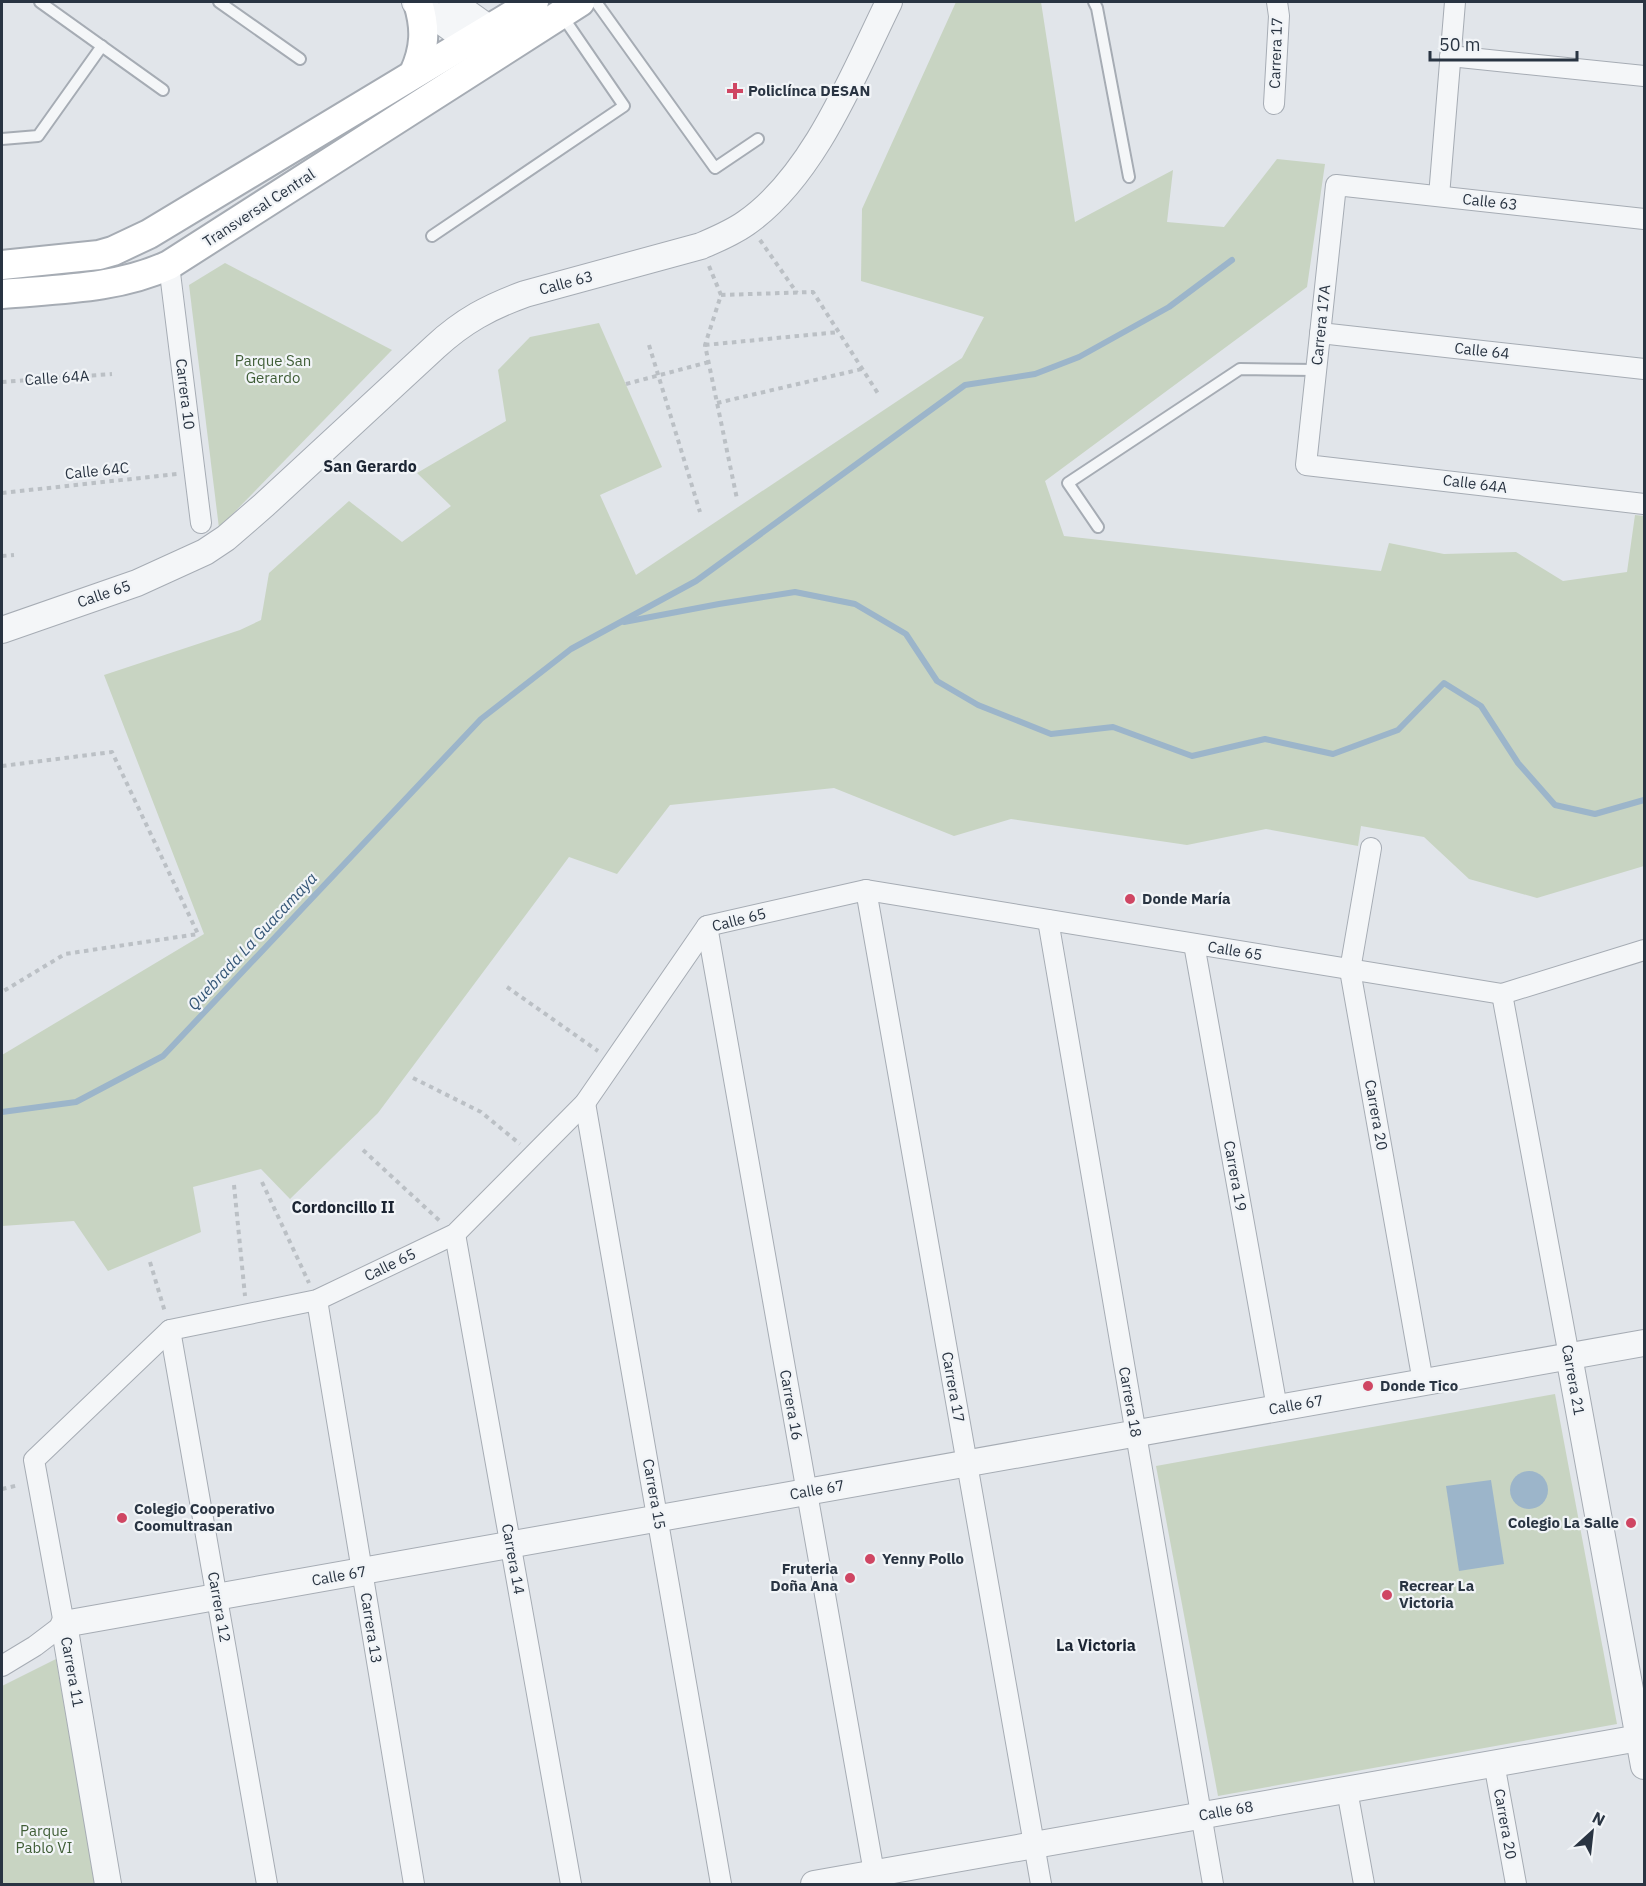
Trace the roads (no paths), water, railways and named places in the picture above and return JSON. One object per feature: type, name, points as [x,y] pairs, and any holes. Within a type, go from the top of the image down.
[{"type":"main road","points":[[414,73],[424,43],[422,16],[416,2]]},
{"type":"main road","points":[[490,43],[534,2]]},
{"type":"main road","points":[[2,265],[99,255],[129,244],[414,73],[570,8]]},
{"type":"main road","name":"Transversal Central","points":[[2,294],[107,284],[131,279],[169,265],[490,43]]},
{"type":"street","points":[[416,2],[490,43]]},
{"type":"street","points":[[452,2],[490,43]]},
{"type":"street","name":"Calle 63","points":[[205,552],[226,538],[264,506],[452,331],[473,317],[496,304],[525,294],[701,246],[726,236],[748,222],[769,203],[810,155],[889,2]]},
{"type":"street","name":"Carrera 17","points":[[1274,104],[1279,16],[1277,2]]},
{"type":"street","points":[[1439,196],[1455,2]]},
{"type":"street","points":[[1450,56],[1644,76]]},
{"type":"street","name":"Calle 63","points":[[1335,185],[1644,219]]},
{"type":"street","name":"Carrera 17A","points":[[1306,465],[1335,185]]},
{"type":"street","name":"Carrera 10","points":[[169,265],[201,523]]},
{"type":"street","name":"Calle 64","points":[[1320,333],[1644,369]]},
{"type":"street","name":"Calle 64A","points":[[1306,465],[1644,504]]},
{"type":"street","name":"Calle 65","points":[[2,630],[137,583],[205,552]]},
{"type":"street","name":"Carrera 20","points":[[1371,848],[1350,970],[1423,1382]]},
{"type":"street","name":"Carrera 17","points":[[866,890],[1041,1884]]},
{"type":"street","name":"Calle 65","points":[[170,1330],[317,1300],[455,1234],[585,1104],[706,926],[866,890],[1502,994],[1644,950]]},
{"type":"street","name":"Carrera 18","points":[[1048,920],[1213,1884]]},
{"type":"street","name":"Carrera 16","points":[[706,926],[875,1879]]},
{"type":"street","name":"Carrera 19","points":[[1194,944],[1276,1408]]},
{"type":"street","name":"Carrera 21","points":[[1502,994],[1644,1766]]},
{"type":"street","name":"Carrera 15","points":[[585,1104],[721,1884]]},
{"type":"street","name":"Carrera 14","points":[[455,1234],[571,1884]]},
{"type":"street","name":"Carrera 13","points":[[317,1300],[414,1884]]},
{"type":"street","name":"Carrera 11","points":[[108,1884],[34,1460],[170,1330]]},
{"type":"street","name":"Carrera 12","points":[[170,1330],[267,1884]]},
{"type":"street","name":"Calle 67","points":[[2,1666],[35,1646],[64,1624],[1644,1343]]},
{"type":"street","name":"Calle 68","points":[[814,1884],[875,1879],[1034,1845],[1639,1738]]},
{"type":"street","name":"Carrera 20","points":[[1494,1763],[1515,1884]]},
{"type":"street","points":[[1347,1790],[1364,1884]]},
{"type":"lane","points":[[40,2],[163,90]]},
{"type":"lane","points":[[219,2],[300,59]]},
{"type":"lane","points":[[596,2],[715,168],[758,139]]},
{"type":"lane","points":[[1094,2],[1129,177]]},
{"type":"lane","points":[[432,237],[624,106],[570,8]]},
{"type":"lane","points":[[2,139],[38,136],[102,46]]},
{"type":"lane","points":[[1098,527],[1068,483],[1240,369],[1316,370]]},
{"type":"water","points":[[1529,1471],[1542,1477],[1548,1490],[1542,1503],[1529,1509],[1516,1503],[1510,1490],[1516,1477]]},
{"type":"water","points":[[1491,1480],[1504,1564],[1459,1571],[1446,1486]]},
{"type":"waterway","name":"Quebrada La Guacamaya","points":[[2,1112],[76,1102],[163,1056],[481,719],[571,649],[696,581],[965,385],[1035,374],[1079,357],[1169,307],[1232,260]]},
{"type":"waterway","points":[[624,622],[795,592],[855,604],[906,634],[937,681],[978,705],[1051,734],[1113,727],[1192,756],[1265,739],[1333,754],[1398,730],[1444,683],[1481,706],[1518,763],[1555,805],[1595,814],[1644,800]]},
{"type":"place","name":"Policlínca DESAN","points":[[735,91]]},
{"type":"place","name":"Donde María","points":[[1130,899]]},
{"type":"place","name":"Donde Tico","points":[[1368,1386]]},
{"type":"place","name":"Colegio Cooperativo Coomultrasan","points":[[122,1518]]},
{"type":"place","name":"Colegio La Salle","points":[[1631,1523]]},
{"type":"place","name":"Yenny Pollo","points":[[870,1559]]},
{"type":"place","name":"Fruteria Doña Ana","points":[[850,1578]]},
{"type":"place","name":"Recrear La Victoria","points":[[1387,1595]]},
{"type":"district","name":"San Gerardo","points":[[370,466]]},
{"type":"district","name":"Cordoncillo II","points":[[343,1207]]},
{"type":"district","name":"La Victoria","points":[[1096,1645]]},
{"type":"park label","name":"Parque San Gerardo","points":[[273,370]]},
{"type":"park label","name":"Parque Pablo VI","points":[[44,1840]]}]
